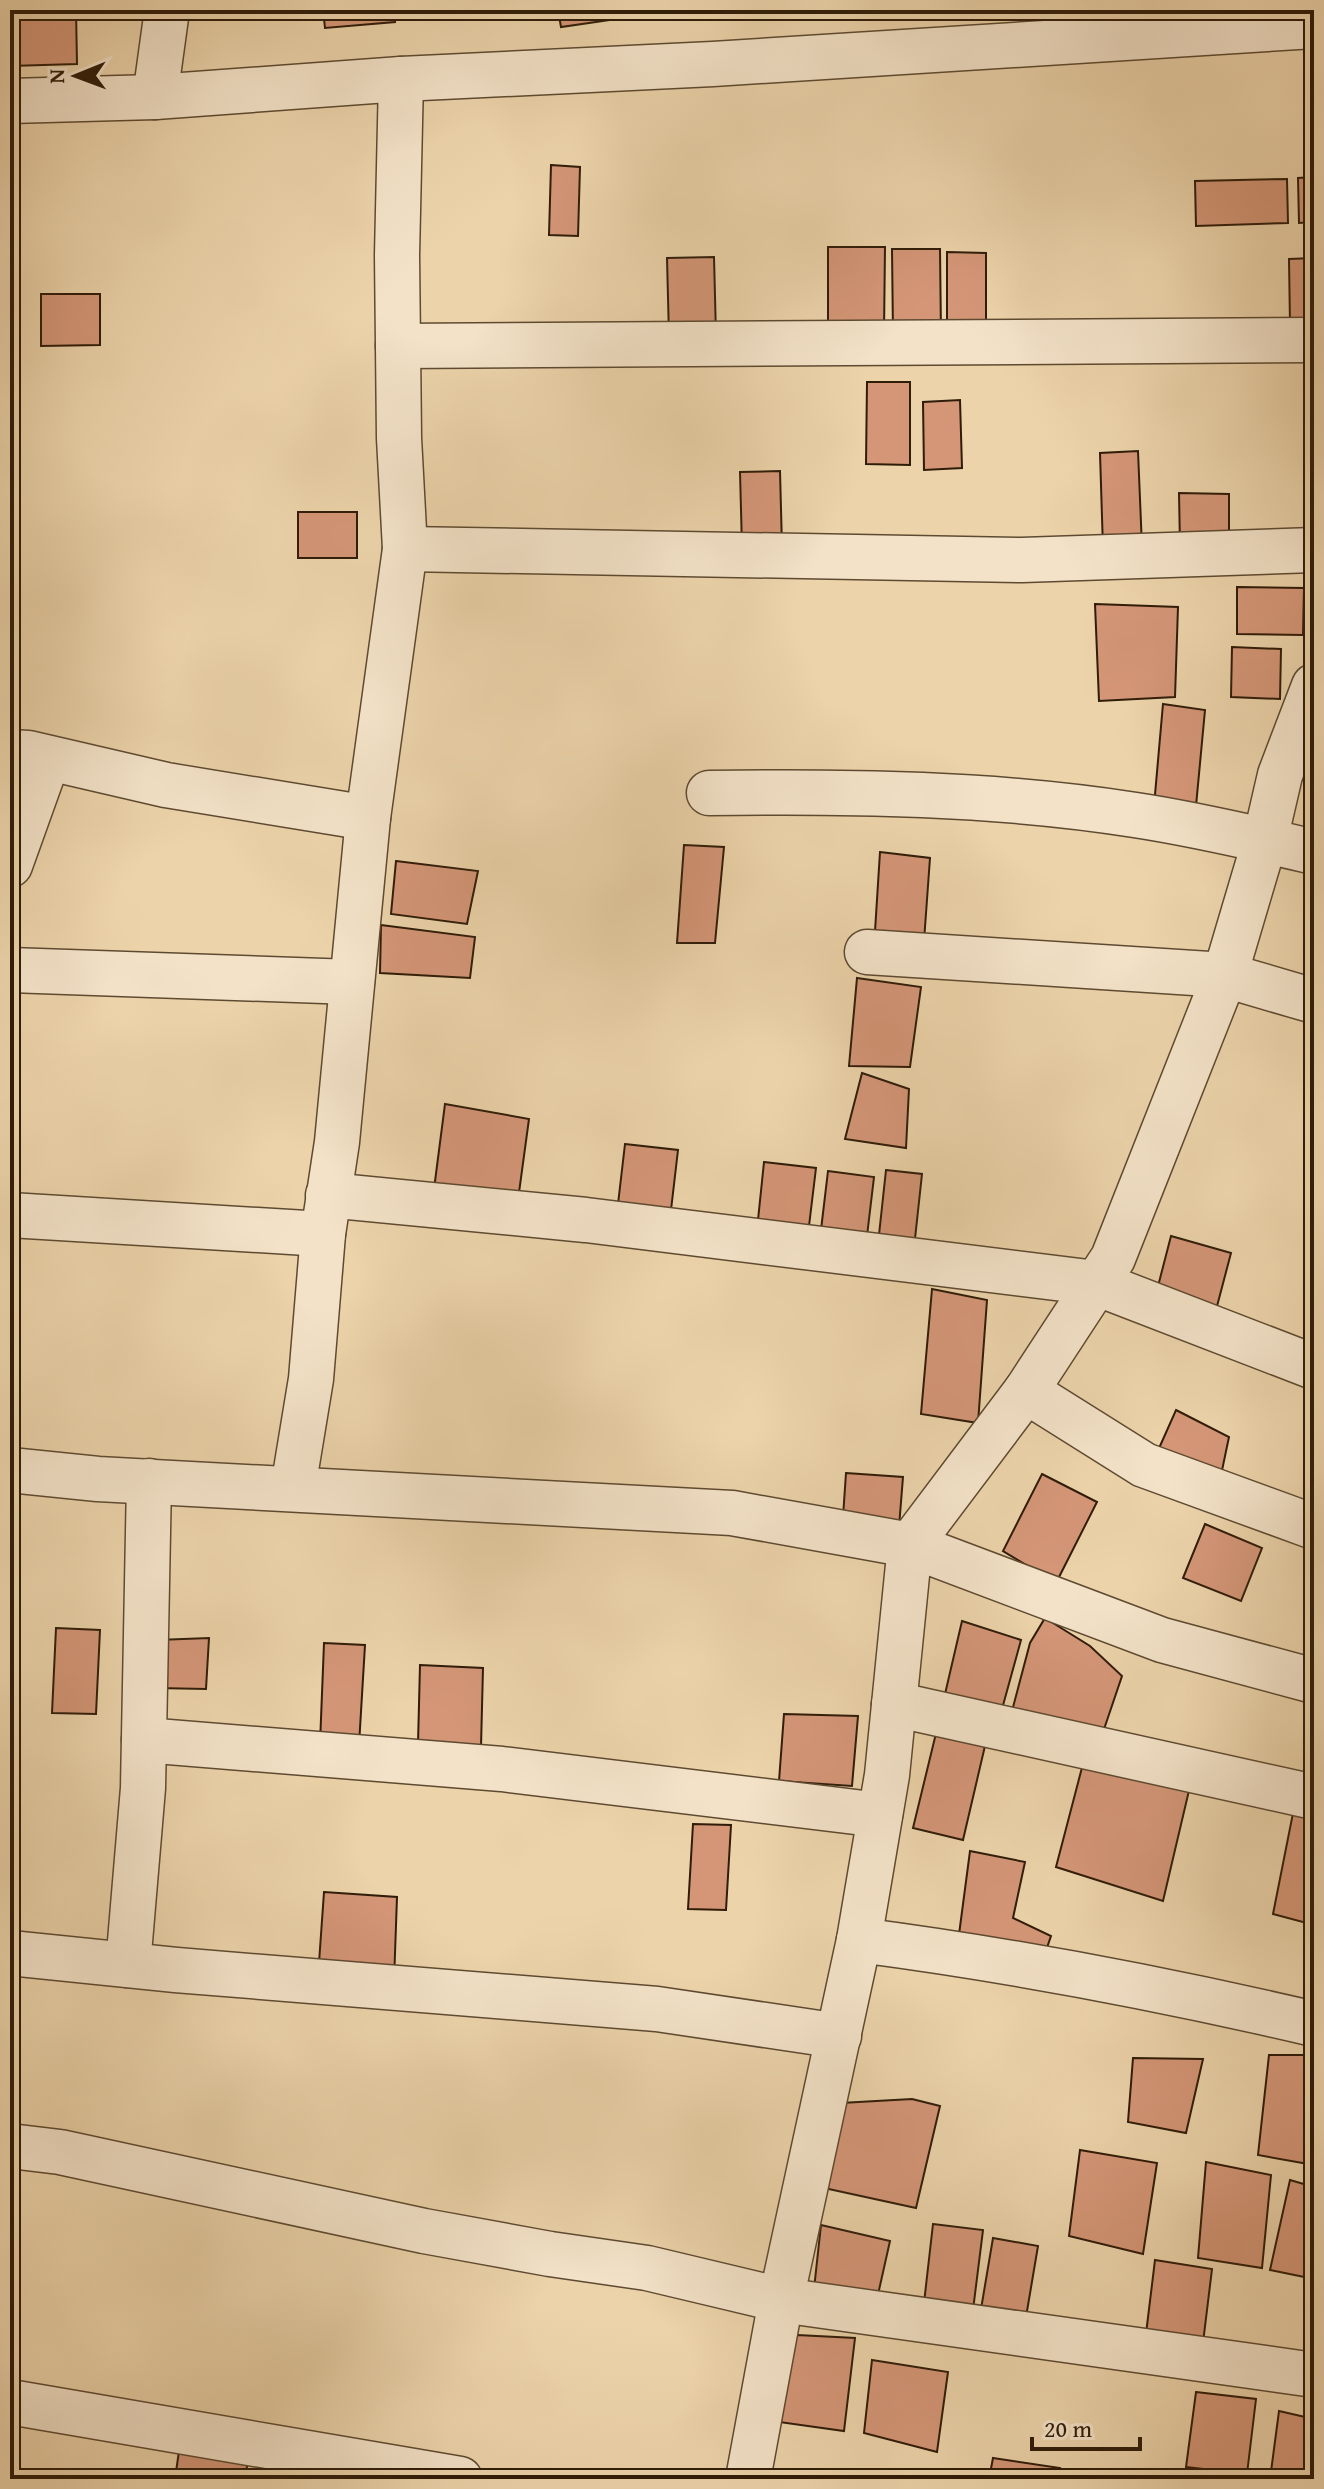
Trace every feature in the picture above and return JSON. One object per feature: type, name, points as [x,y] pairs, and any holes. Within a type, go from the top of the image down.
[{"type":"street","points":[[155,97],[167,10]]},
{"type":"street","points":[[10,101],[155,97],[401,79],[728,64],[1072,25],[1314,26]]},
{"type":"street","points":[[293,1488],[311,1379],[325,1214],[337,1142],[368,818],[405,549],[398,346],[401,79]]},
{"type":"street","points":[[398,346],[1314,340]]},
{"type":"street","points":[[405,549],[1022,560],[1314,550]]},
{"type":"street","points":[[748,2479],[781,2300],[859,1940],[880,1815],[910,1545],[1026,1391],[1113,1258],[1225,975],[1265,840],[1280,775],[1314,686]]},
{"type":"street","points":[[10,865],[29,755],[166,785],[368,818]]},
{"type":"street","points":[[709,793],[830,791],[1019,802],[1134,815],[1314,852]]},
{"type":"street","points":[[867,952],[1225,975],[1314,1001]]},
{"type":"street","points":[[10,970],[352,982]]},
{"type":"street","points":[[10,1215],[325,1214],[586,1220],[1096,1283],[1314,1367]]},
{"type":"street","points":[[1026,1391],[1144,1465],[1314,1527]]},
{"type":"street","points":[[10,1470],[98,1479],[732,1513],[910,1545],[1162,1640],[1314,1681]]},
{"type":"street","points":[[128,1965],[143,1788],[149,1481]]},
{"type":"street","points":[[894,1704],[1314,1797]]},
{"type":"street","points":[[144,1740],[502,1769],[880,1815]]},
{"type":"street","points":[[859,1940],[1188,1994],[1314,2024]]},
{"type":"street","points":[[10,1953],[657,2009],[839,2036]]},
{"type":"street","points":[[10,2146],[75,2155],[424,2231],[647,2268],[781,2300],[1314,2375]]},
{"type":"street","points":[[10,2402],[460,2479]]},
{"type":"building","points":[[10,10],[76,10],[77,64],[10,66]]},
{"type":"building","points":[[323,10],[394,10],[395,22],[325,28]]},
{"type":"building","points":[[558,10],[615,10],[617,19],[561,27]]},
{"type":"building","points":[[1083,10],[1140,10],[1140,25],[1083,26]]},
{"type":"building","points":[[551,165],[580,167],[578,236],[549,235]]},
{"type":"building","points":[[1314,177],[1314,222],[1299,223],[1298,178]]},
{"type":"building","points":[[1287,179],[1288,223],[1196,226],[1195,181]]},
{"type":"building","points":[[828,247],[885,247],[884,332],[828,332]]},
{"type":"building","points":[[892,249],[940,249],[941,335],[893,335]]},
{"type":"building","points":[[947,252],[986,253],[986,334],[947,334]]},
{"type":"building","points":[[714,257],[716,335],[669,337],[667,258]]},
{"type":"building","points":[[1314,258],[1314,324],[1290,324],[1289,259]]},
{"type":"building","points":[[41,294],[100,294],[100,345],[41,346]]},
{"type":"building","points":[[867,382],[910,382],[910,465],[866,464]]},
{"type":"building","points":[[960,400],[962,468],[924,470],[923,402]]},
{"type":"building","points":[[1138,451],[1142,547],[1103,549],[1100,453]]},
{"type":"building","points":[[780,471],[782,547],[742,548],[740,472]]},
{"type":"building","points":[[1179,493],[1229,494],[1229,545],[1180,545]]},
{"type":"building","points":[[298,512],[357,512],[357,558],[298,558]]},
{"type":"building","points":[[1237,587],[1304,588],[1303,635],[1237,634]]},
{"type":"building","points":[[1095,604],[1178,607],[1175,697],[1099,701]]},
{"type":"building","points":[[1232,647],[1281,649],[1280,699],[1231,697]]},
{"type":"building","points":[[1163,704],[1205,710],[1196,806],[1154,806]]},
{"type":"building","points":[[684,845],[724,847],[715,943],[677,943]]},
{"type":"building","points":[[880,852],[930,858],[923,955],[874,947]]},
{"type":"building","points":[[396,861],[478,871],[467,924],[391,914]]},
{"type":"building","points":[[381,925],[475,937],[470,978],[380,973]]},
{"type":"building","points":[[857,978],[921,987],[910,1067],[849,1066]]},
{"type":"building","points":[[862,1073],[909,1089],[906,1148],[845,1139]]},
{"type":"building","points":[[445,1104],[529,1119],[518,1200],[434,1189]]},
{"type":"building","points":[[625,1144],[678,1150],[671,1210],[618,1204]]},
{"type":"building","points":[[764,1162],[816,1168],[809,1226],[758,1220]]},
{"type":"building","points":[[886,1170],[922,1174],[914,1248],[878,1244]]},
{"type":"building","points":[[828,1171],[874,1177],[867,1236],[821,1230]]},
{"type":"building","points":[[1171,1236],[1231,1253],[1216,1310],[1156,1294]]},
{"type":"building","points":[[932,1289],[987,1300],[978,1423],[921,1414]]},
{"type":"building","points":[[1176,1410],[1229,1437],[1220,1480],[1156,1455]]},
{"type":"building","points":[[846,1473],[903,1477],[899,1527],[843,1517]]},
{"type":"building","points":[[1042,1474],[1097,1502],[1056,1583],[1003,1551]]},
{"type":"building","points":[[1205,1524],[1262,1548],[1241,1601],[1183,1578]]},
{"type":"building","points":[[1045,1618],[1090,1646],[1122,1676],[1101,1738],[1012,1711],[1030,1643]]},
{"type":"building","points":[[962,1621],[1021,1640],[1002,1709],[945,1694]]},
{"type":"building","points":[[56,1628],[100,1630],[96,1714],[52,1713]]},
{"type":"building","points":[[209,1638],[206,1689],[156,1688],[157,1640]]},
{"type":"building","points":[[324,1643],[365,1645],[359,1745],[320,1744]]},
{"type":"building","points":[[420,1665],[483,1668],[481,1747],[418,1744]]},
{"type":"building","points":[[784,1714],[858,1716],[852,1786],[779,1781]]},
{"type":"building","points":[[939,1721],[988,1733],[963,1840],[913,1828]]},
{"type":"building","points":[[1085,1756],[1191,1782],[1163,1901],[1056,1867]]},
{"type":"building","points":[[1293,1813],[1314,1816],[1314,1925],[1273,1914]]},
{"type":"building","points":[[693,1824],[731,1825],[726,1910],[688,1909]]},
{"type":"building","points":[[970,1851],[1025,1862],[1013,1918],[1051,1936],[1042,1962],[958,1942]]},
{"type":"building","points":[[324,1892],[397,1897],[394,1982],[318,1977]]},
{"type":"building","points":[[1269,2055],[1314,2055],[1314,2165],[1258,2155]]},
{"type":"building","points":[[1133,2058],[1203,2059],[1186,2133],[1128,2122]]},
{"type":"building","points":[[912,2099],[940,2106],[916,2208],[824,2188],[841,2103]]},
{"type":"building","points":[[1080,2150],[1157,2163],[1143,2254],[1069,2236]]},
{"type":"building","points":[[1206,2162],[1271,2175],[1262,2268],[1198,2258]]},
{"type":"building","points":[[1290,2180],[1314,2187],[1314,2279],[1270,2270]]},
{"type":"building","points":[[933,2224],[983,2230],[973,2310],[924,2303]]},
{"type":"building","points":[[821,2225],[890,2241],[877,2299],[814,2289]]},
{"type":"building","points":[[993,2238],[1038,2246],[1025,2323],[980,2315]]},
{"type":"building","points":[[1155,2260],[1212,2269],[1202,2351],[1145,2342]]},
{"type":"building","points":[[797,2335],[855,2338],[844,2431],[772,2421]]},
{"type":"building","points":[[872,2360],[948,2372],[937,2452],[864,2433]]},
{"type":"building","points":[[1196,2392],[1256,2399],[1247,2474],[1186,2467]]},
{"type":"building","points":[[1279,2411],[1314,2419],[1314,2479],[1270,2479]]},
{"type":"building","points":[[180,2444],[249,2454],[245,2479],[175,2479]]},
{"type":"building","points":[[993,2458],[1060,2468],[1057,2479],[989,2479]]},
{"type":"building","points":[[914,2470],[965,2478],[912,2479]]}]
